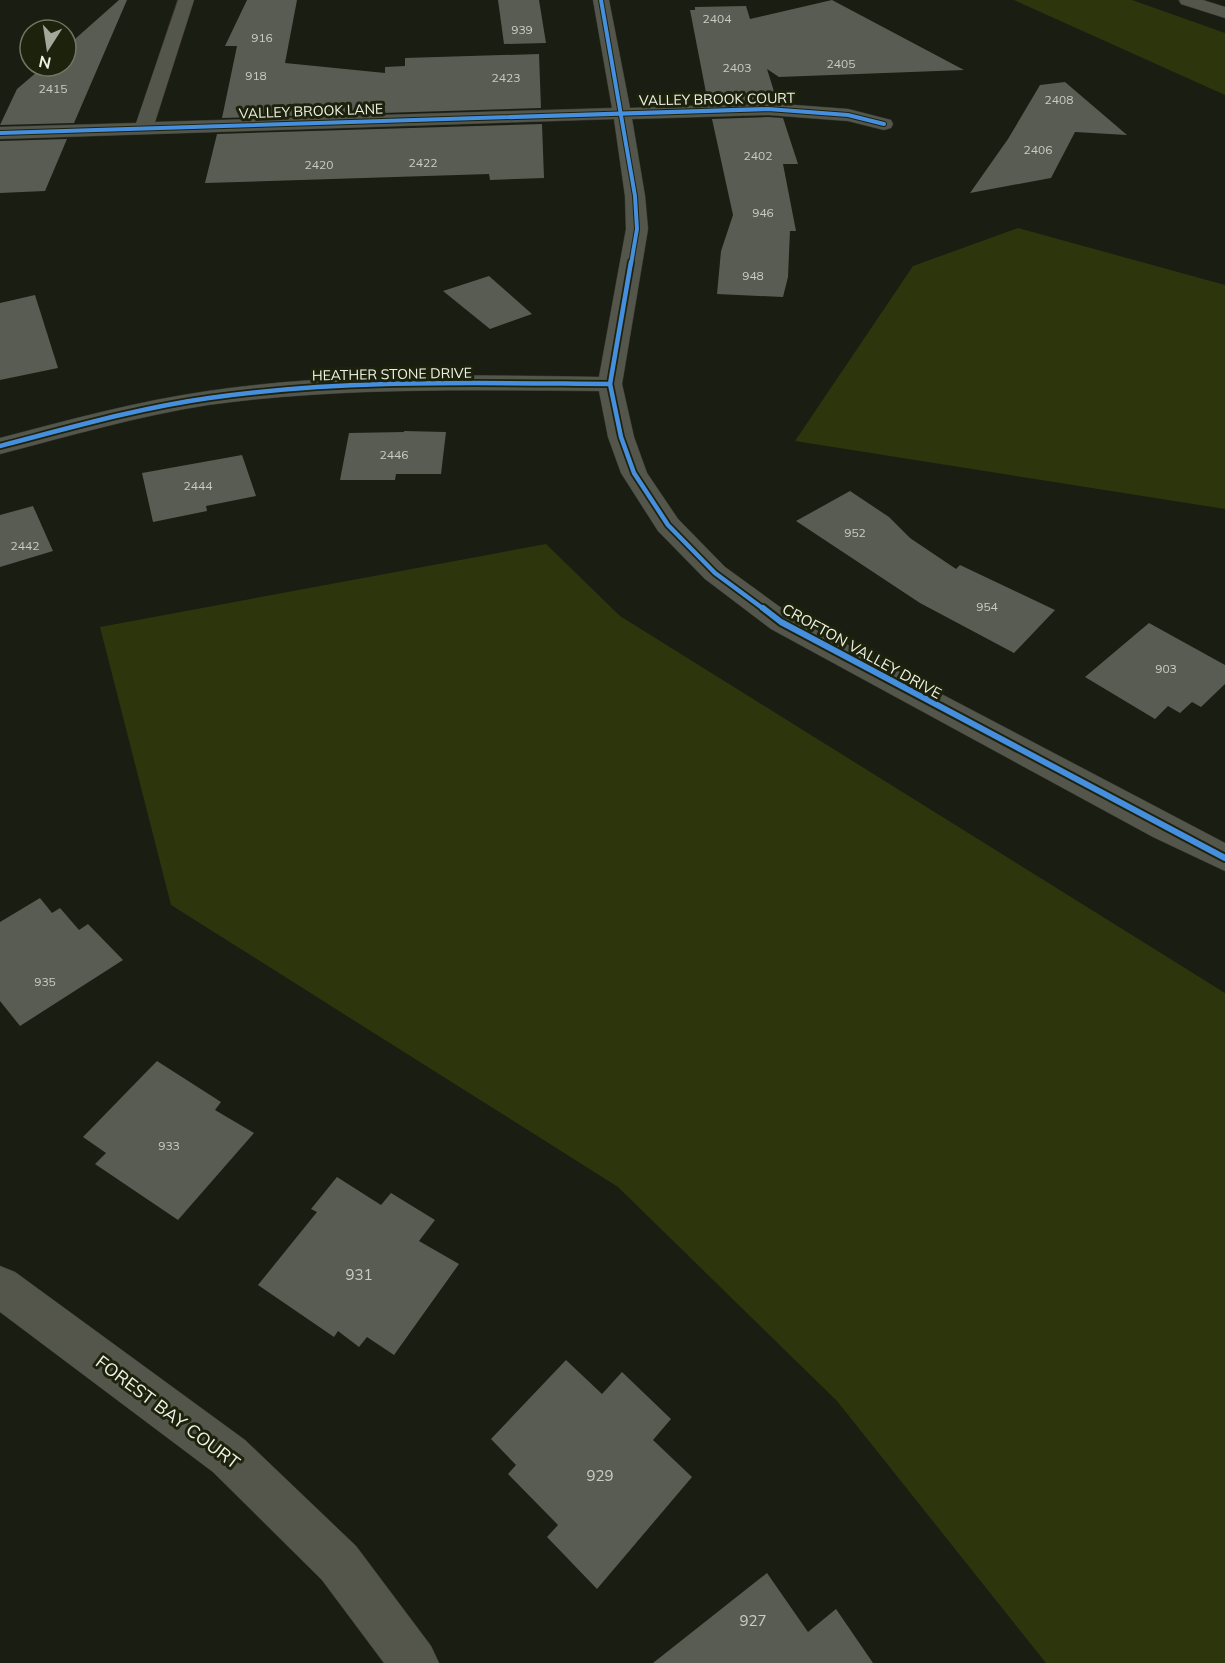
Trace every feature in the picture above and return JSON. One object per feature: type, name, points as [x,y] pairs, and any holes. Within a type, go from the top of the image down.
[{"type":"street","points":[[144,128],[186,0]]},
{"type":"street","name":"CROFTON VALLEY DRIVE","points":[[601,0],[622,113],[635,196],[637,229],[610,384],[621,437],[634,473],[668,525],[715,573],[781,622],[1225,858]]},
{"type":"street","points":[[1187,0],[1225,13]]},
{"type":"street","name":"VALLEY BROOK COURT","points":[[622,113],[807,110],[848,115],[884,124]]},
{"type":"street","name":"VALLEY BROOK LANE","points":[[0,133],[622,113]]},
{"type":"street","name":"HEATHER STONE DRIVE","points":[[0,446],[105,418],[207,398],[288,389],[365,383],[610,384]]},
{"type":"street","name":"FOREST BAY COURT","points":[[0,1286],[229,1456],[339,1563],[414,1663]]},
{"type":"green space","points":[[1014,0],[1132,0],[1225,33],[1225,95]]},
{"type":"green space","points":[[1018,228],[1225,285],[1225,509],[795,441],[913,266]]},
{"type":"green space","points":[[546,544],[620,616],[1225,993],[1225,1663],[1046,1663],[837,1401],[618,1187],[171,905],[100,627]]},
{"type":"building","points":[[119,0],[127,0],[74,123],[0,125],[17,89],[30,78],[78,78],[78,36]]},
{"type":"building","points":[[247,0],[297,0],[285,63],[385,73],[385,67],[405,66],[405,58],[539,54],[541,108],[222,118],[237,46],[225,46]]},
{"type":"building","points":[[498,0],[539,0],[546,43],[504,44]]},
{"type":"building","points":[[832,0],[964,70],[779,77],[767,69],[777,101],[708,103],[690,10],[695,10],[695,7],[746,6],[750,19]]},
{"type":"building","points":[[1065,82],[1127,135],[1075,132],[1051,178],[970,193],[1008,139],[1040,85]]},
{"type":"building","points":[[783,118],[798,164],[783,164],[796,231],[790,231],[788,277],[783,297],[717,294],[721,251],[733,215],[712,119]]},
{"type":"building","points":[[542,124],[544,178],[490,180],[489,174],[205,183],[217,134]]},
{"type":"building","points":[[67,139],[45,191],[0,193],[0,141]]},
{"type":"building","points":[[489,276],[532,314],[490,329],[443,291]]},
{"type":"building","points":[[35,295],[58,368],[0,380],[0,303]]},
{"type":"building","points":[[446,432],[441,474],[396,474],[395,480],[340,480],[349,433]]},
{"type":"building","points":[[242,455],[256,496],[206,506],[207,511],[153,522],[142,473]]},
{"type":"building","points":[[850,491],[889,517],[910,538],[956,569],[960,565],[1055,610],[1014,653],[920,603],[796,521]]},
{"type":"building","points":[[33,506],[53,551],[0,567],[0,515]]},
{"type":"building","points":[[1149,623],[1225,665],[1225,684],[1201,707],[1192,702],[1180,713],[1168,706],[1155,719],[1085,677]]},
{"type":"building","points":[[40,898],[52,913],[60,908],[79,930],[88,924],[123,960],[20,1026],[0,1001],[0,922]]},
{"type":"building","points":[[157,1061],[221,1102],[215,1110],[254,1133],[178,1220],[95,1164],[106,1153],[83,1137]]},
{"type":"building","points":[[337,1177],[381,1205],[391,1193],[435,1220],[419,1241],[459,1264],[394,1355],[367,1337],[359,1347],[338,1331],[334,1337],[258,1285],[317,1212],[311,1209]]},
{"type":"building","points":[[566,1360],[602,1394],[622,1372],[671,1419],[653,1440],[692,1477],[597,1589],[547,1537],[558,1525],[508,1474],[516,1465],[491,1439]]},
{"type":"building","points":[[767,1573],[808,1632],[836,1609],[873,1663],[653,1663]]},
{"type":"cycle path","points":[[601,0],[622,113],[635,196],[637,229],[610,384],[621,437],[634,473],[668,525],[715,573],[781,622],[1225,858]]},
{"type":"cycle path","points":[[0,133],[768,109],[848,115],[884,124]]},
{"type":"cycle path","points":[[0,446],[156,407],[259,392],[359,385],[610,384]]}]
